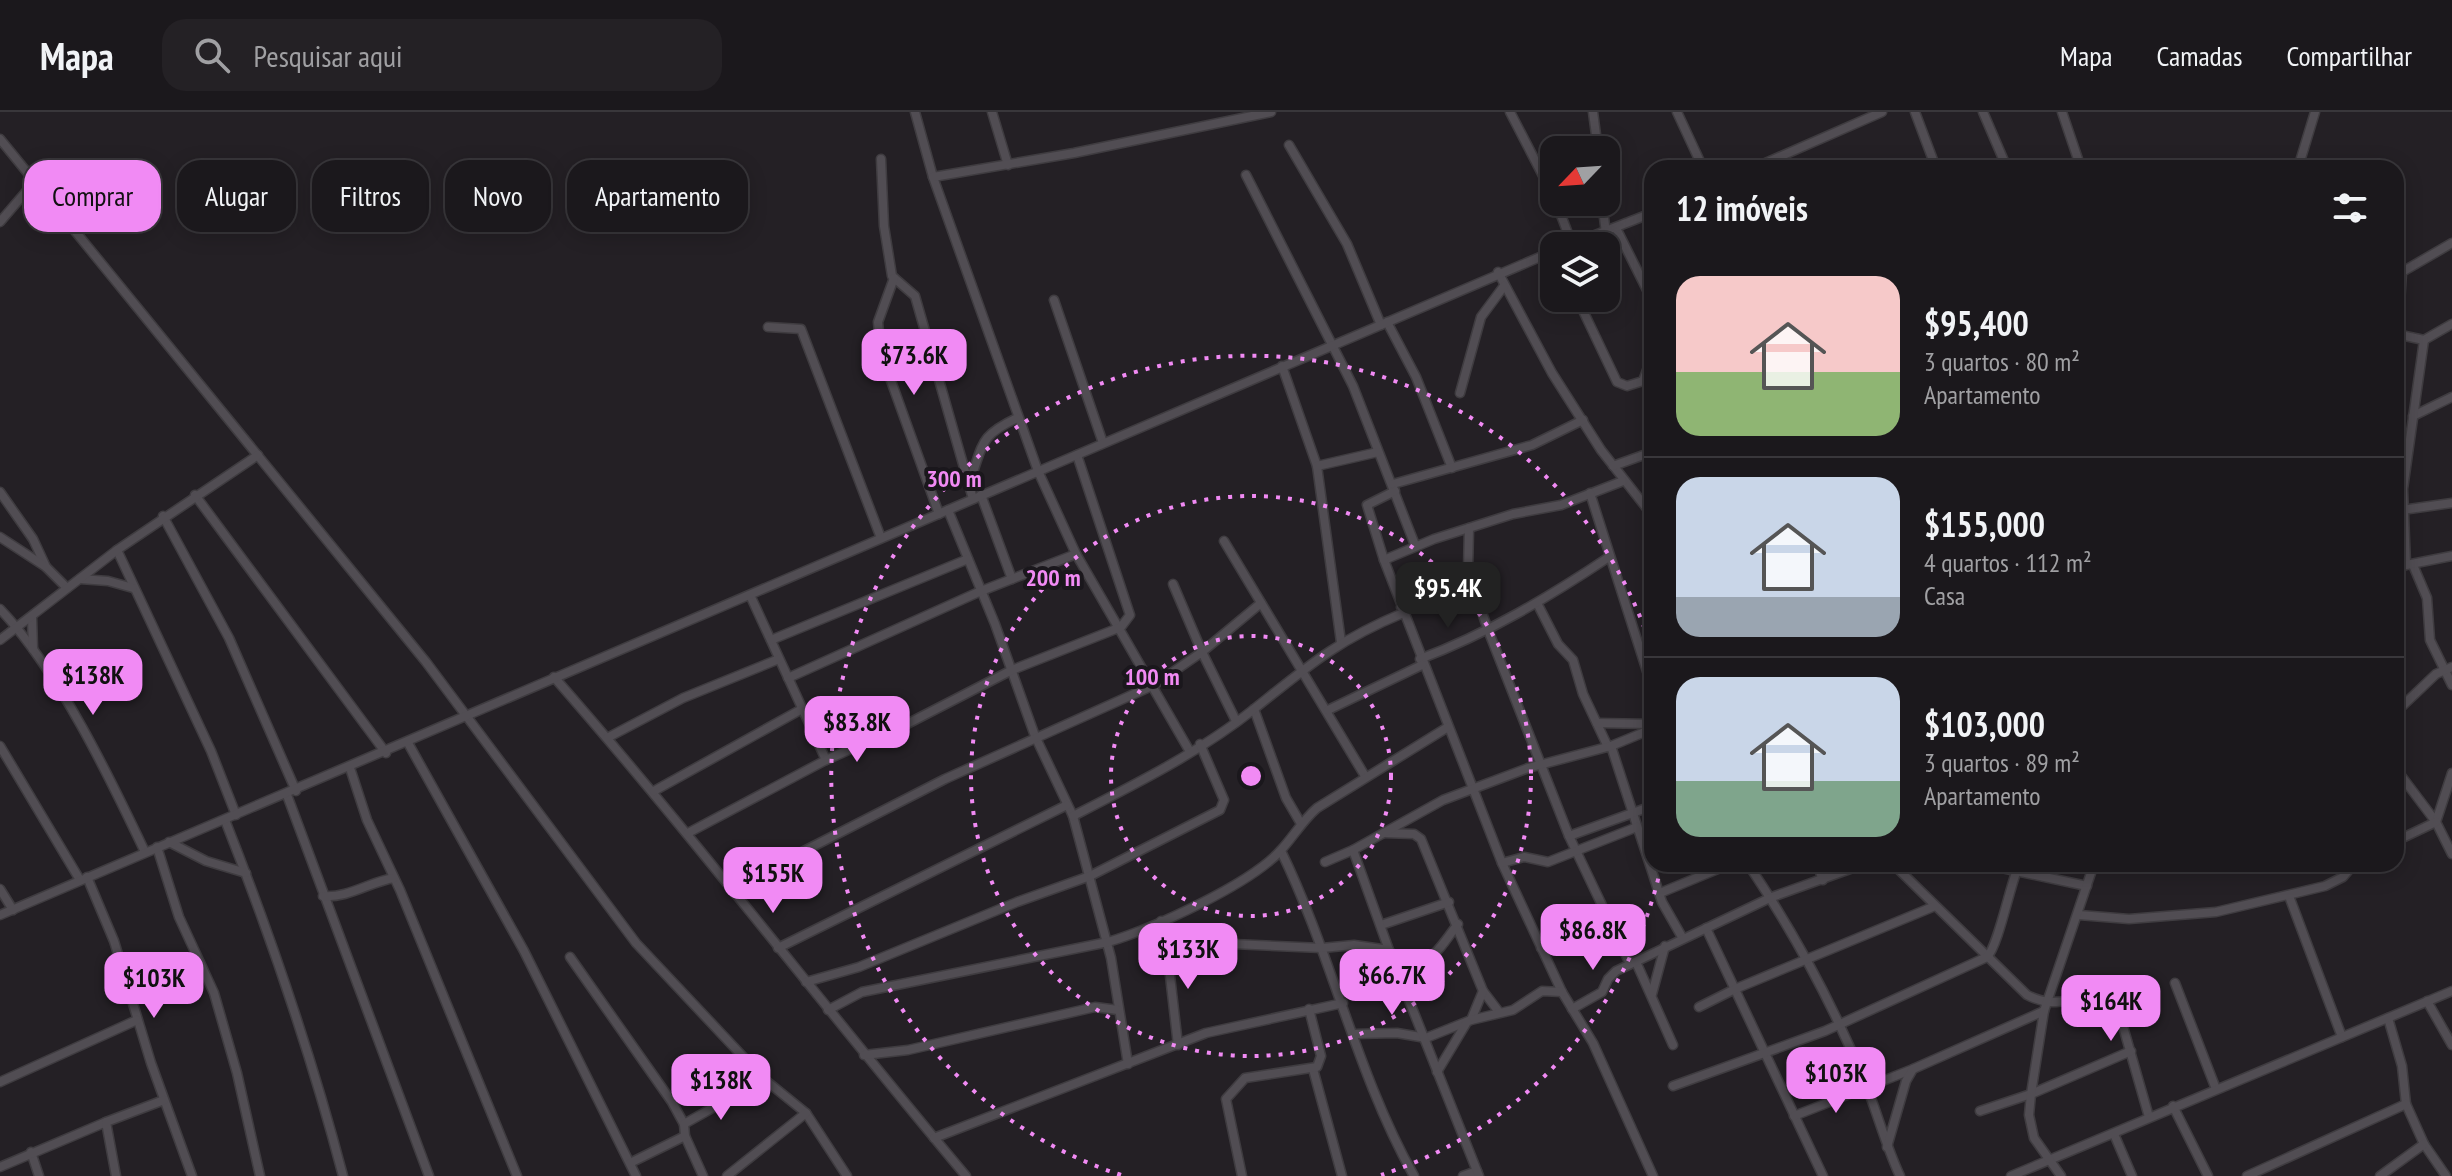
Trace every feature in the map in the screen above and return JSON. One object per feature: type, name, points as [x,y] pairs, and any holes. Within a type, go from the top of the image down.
[{"type":"street","points":[[915,112],[933,177],[1038,471],[1076,554],[1121,627],[1189,750]]},
{"type":"street","points":[[992,112],[1008,165]]},
{"type":"street","points":[[933,177],[1271,112]]},
{"type":"street","points":[[1510,112],[1540,171]]},
{"type":"street","points":[[1593,112],[1596,136]]},
{"type":"street","points":[[1677,112],[1699,160]]},
{"type":"street","points":[[1772,160],[1882,112]]},
{"type":"street","points":[[1915,112],[1933,160]]},
{"type":"street","points":[[1983,112],[2004,160]]},
{"type":"street","points":[[2062,112],[2078,160]]},
{"type":"street","points":[[2300,160],[2315,112]]},
{"type":"street","points":[[0,139],[24,166]]},
{"type":"street","points":[[1289,145],[1347,244],[1384,323],[1416,377],[1452,468]]},
{"type":"street","points":[[881,159],[884,226],[894,278],[878,322],[881,353],[943,512],[981,591],[1035,736],[1073,816],[1108,942],[1128,1064]]},
{"type":"street","points":[[1246,175],[1334,346],[1394,487],[1415,545]]},
{"type":"street","points":[[0,222],[24,194]]},
{"type":"street","points":[[1610,232],[1644,217]]},
{"type":"street","points":[[1617,230],[1644,284]]},
{"type":"street","points":[[78,232],[426,662],[636,943],[764,1079],[806,1113],[846,1175]]},
{"type":"street","points":[[2404,271],[2452,243]]},
{"type":"street","points":[[0,915],[386,753],[554,677],[1540,256]]},
{"type":"street","points":[[1498,272],[1533,342],[1623,481],[1644,506]]},
{"type":"street","points":[[894,278],[915,296],[969,484],[1012,579]]},
{"type":"street","points":[[1460,393],[1481,317],[1504,286]]},
{"type":"street","points":[[1054,300],[1103,443]]},
{"type":"street","points":[[1584,312],[1617,382],[1627,386],[1644,378]]},
{"type":"street","points":[[2404,336],[2424,340],[2452,324]]},
{"type":"street","points":[[768,327],[801,329],[881,538]]},
{"type":"street","points":[[2404,493],[2424,340]]},
{"type":"street","points":[[1282,366],[1317,466],[1341,642]]},
{"type":"street","points":[[2413,416],[2452,397]]},
{"type":"street","points":[[969,484],[982,442],[992,429],[1017,418]]},
{"type":"street","points":[[1583,420],[1532,445],[1394,487],[1367,505],[1421,662],[1502,863],[1562,992],[1593,1043],[1653,1176]]},
{"type":"street","points":[[1317,466],[1378,452]]},
{"type":"street","points":[[0,640],[163,516],[258,455]]},
{"type":"street","points":[[688,833],[826,760],[907,724],[1012,670],[1121,627],[1130,615],[1077,455]]},
{"type":"street","points":[[1613,466],[1644,455]]},
{"type":"street","points":[[1384,560],[1415,545],[1561,505],[1623,481]]},
{"type":"street","points":[[0,492],[33,539],[46,567]]},
{"type":"street","points":[[1590,493],[1644,660]]},
{"type":"street","points":[[195,495],[386,753]]},
{"type":"street","points":[[2404,510],[2452,503]]},
{"type":"street","points":[[163,516],[229,638],[292,793],[323,896],[429,1176]]},
{"type":"street","points":[[1469,528],[1467,565],[1470,582],[1569,836],[1612,927],[1652,995],[1673,1045]]},
{"type":"street","points":[[0,537],[46,567],[67,588]]},
{"type":"street","points":[[1224,541],[1365,776]]},
{"type":"street","points":[[117,550],[170,661],[236,815]]},
{"type":"street","points":[[788,678],[981,591],[1076,554]]},
{"type":"street","points":[[2452,556],[2405,566],[2427,598],[2430,640],[2448,668],[2452,685]]},
{"type":"street","points":[[1328,710],[1488,630],[1609,557]]},
{"type":"street","points":[[771,640],[968,559]]},
{"type":"street","points":[[79,579],[108,581],[133,588]]},
{"type":"street","points":[[1073,816],[1132,786],[1236,721],[1302,668],[1341,642],[1402,610],[1470,582]]},
{"type":"street","points":[[1173,584],[1236,721]]},
{"type":"street","points":[[750,595],[826,760]]},
{"type":"street","points":[[735,894],[800,853],[1035,736],[1154,685],[1202,652],[1261,603]]},
{"type":"street","points":[[1537,603],[1558,644],[1573,660],[1609,747],[1644,847]]},
{"type":"street","points":[[0,609],[35,653],[101,762],[145,852]]},
{"type":"street","points":[[32,618],[30,637],[35,653]]},
{"type":"street","points":[[607,738],[683,698],[779,659]]},
{"type":"street","points":[[2404,705],[2448,668]]},
{"type":"street","points":[[554,677],[654,791],[864,1055],[966,1176]]},
{"type":"street","points":[[654,791],[802,709]]},
{"type":"street","points":[[1254,709],[1286,798],[1300,822]]},
{"type":"street","points":[[1597,723],[1644,726]]},
{"type":"street","points":[[828,1010],[862,992],[1108,942],[1161,921],[1241,879],[1281,851],[1300,822],[1365,776],[1448,727]]},
{"type":"street","points":[[1325,862],[1353,850],[1424,808],[1543,765],[1609,747],[1644,730]]},
{"type":"street","points":[[408,743],[524,951],[636,1176]]},
{"type":"street","points":[[806,982],[859,967],[1004,907],[1090,876],[1224,808],[1200,744]]},
{"type":"street","points":[[0,746],[84,878],[114,941],[137,1020],[192,1176]]},
{"type":"street","points":[[350,768],[367,820],[517,1176]]},
{"type":"street","points":[[2404,837],[2436,822],[2452,773]]},
{"type":"street","points":[[2404,787],[2436,822],[2452,854]]},
{"type":"street","points":[[778,948],[1067,805]]},
{"type":"street","points":[[1569,836],[1644,809]]},
{"type":"street","points":[[225,820],[282,971],[291,1010],[309,1050],[343,1176]]},
{"type":"street","points":[[1502,863],[1524,857],[1544,862],[1577,853],[1637,827]]},
{"type":"street","points":[[1383,832],[1418,835],[1449,902],[1483,991],[1499,1012]]},
{"type":"street","points":[[169,842],[206,861],[246,873]]},
{"type":"street","points":[[157,847],[182,925],[214,993],[237,1073],[260,1176]]},
{"type":"street","points":[[1353,850],[1389,950],[1478,1173],[1463,1176]]},
{"type":"street","points":[[1281,851],[1392,1131],[1414,1176]]},
{"type":"street","points":[[1653,872],[1682,937]]},
{"type":"street","points":[[1660,893],[1711,872]]},
{"type":"street","points":[[1754,872],[1810,961],[1866,1086],[1900,1176]]},
{"type":"street","points":[[1820,872],[1823,880]]},
{"type":"street","points":[[1572,1009],[1602,992],[1609,977],[1682,937],[1772,897],[1844,872]]},
{"type":"street","points":[[1901,872],[2020,990],[2046,1008]]},
{"type":"street","points":[[1673,1086],[1838,1026],[1987,957],[1997,944],[2001,915],[2016,872]]},
{"type":"street","points":[[2026,872],[2087,886]]},
{"type":"street","points":[[2061,1176],[2034,1138],[2029,1115],[2031,1094],[2046,1008],[2091,872]]},
{"type":"street","points":[[2079,915],[2129,919],[2196,915],[2325,886],[2347,872]]},
{"type":"street","points":[[323,896],[342,896],[372,882],[394,878]]},
{"type":"street","points":[[0,889],[13,910]]},
{"type":"street","points":[[2289,896],[2342,1037]]},
{"type":"street","points":[[1381,925],[1449,902]]},
{"type":"street","points":[[1699,1007],[1935,906]]},
{"type":"street","points":[[1161,921],[1178,1045]]},
{"type":"street","points":[[1396,963],[1417,966],[1425,963],[1458,924]]},
{"type":"street","points":[[1541,948],[1612,927]]},
{"type":"street","points":[[1706,928],[1823,1176]]},
{"type":"street","points":[[1166,941],[1322,948],[1354,945],[1389,950]]},
{"type":"street","points":[[1652,995],[1665,946]]},
{"type":"street","points":[[570,957],[672,1102],[684,1124],[685,1136],[703,1176]]},
{"type":"street","points":[[2175,983],[2216,1089]]},
{"type":"street","points":[[1437,1072],[1469,1021],[1483,991]]},
{"type":"street","points":[[1355,1034],[1397,1033],[1426,1038],[1469,1021],[1519,1008],[1542,991],[1562,992]]},
{"type":"street","points":[[2011,1176],[2452,991]]},
{"type":"street","points":[[1794,1116],[1913,1069],[2046,1008],[2100,997],[2112,1002],[2131,1051],[2149,1117]]},
{"type":"street","points":[[2427,1001],[2452,1045]]},
{"type":"street","points":[[934,1138],[1233,1025],[1343,1003]]},
{"type":"street","points":[[864,1055],[908,1050],[1095,1007],[1118,1010]]},
{"type":"street","points":[[1309,1009],[1321,1056],[1313,1069],[1342,1176]]},
{"type":"street","points":[[2388,1018],[2402,1066],[2406,1104],[2424,1144],[2446,1176]]},
{"type":"street","points":[[0,1082],[137,1020]]},
{"type":"street","points":[[1980,1111],[2031,1094],[2131,1051]]},
{"type":"street","points":[[1242,1176],[1226,1106],[1230,1093],[1251,1076],[1313,1069]]},
{"type":"street","points":[[1887,1147],[1906,1081],[1913,1069]]},
{"type":"street","points":[[684,1124],[764,1079]]},
{"type":"street","points":[[0,1167],[164,1100]]},
{"type":"street","points":[[2247,1176],[2406,1104]]},
{"type":"street","points":[[2173,1106],[2208,1176]]},
{"type":"street","points":[[727,1176],[806,1113]]},
{"type":"street","points":[[106,1122],[116,1176]]},
{"type":"street","points":[[2114,1134],[2132,1176]]},
{"type":"street","points":[[630,1163],[685,1136]]},
{"type":"street","points":[[2380,1176],[2424,1144]]},
{"type":"street","points":[[31,1152],[39,1176]]}]
